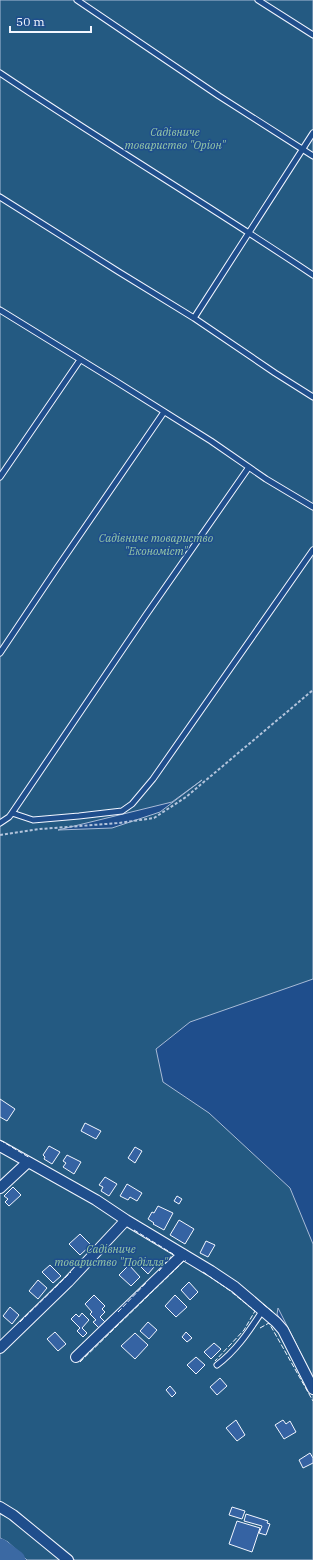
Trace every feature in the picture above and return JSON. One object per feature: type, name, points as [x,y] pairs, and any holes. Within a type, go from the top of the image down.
[{"type":"street","points":[[0,1146],[96,1200],[235,1287],[276,1322],[283,1330],[313,1389]]},
{"type":"street","points":[[0,1188],[28,1162]]},
{"type":"street","points":[[0,1348],[68,1282],[126,1220]]},
{"type":"street","points":[[76,1357],[183,1254]]},
{"type":"street","points":[[0,1507],[13,1515],[68,1560]]},
{"type":"lane","points":[[77,0],[313,156]]},
{"type":"lane","points":[[258,0],[313,35]]},
{"type":"lane","points":[[0,73],[313,275]]},
{"type":"lane","points":[[194,318],[313,133]]},
{"type":"lane","points":[[0,197],[194,318],[313,397]]},
{"type":"lane","points":[[0,310],[313,507]]},
{"type":"lane","points":[[0,477],[80,360]]},
{"type":"lane","points":[[0,653],[56,568],[164,412]]},
{"type":"lane","points":[[0,823],[12,813],[155,602],[249,467]]},
{"type":"lane","points":[[12,813],[34,820],[122,811],[132,804],[153,779],[313,550]]},
{"type":"lane","points":[[217,1365],[229,1356],[243,1340],[262,1310]]},
{"type":"path","points":[[0,835],[40,828],[125,823],[154,818],[186,797],[313,690]]},
{"type":"green space","points":[[0,0],[313,0],[313,979],[190,1022],[156,1049],[163,1082],[209,1113],[290,1188],[313,1244],[313,1377],[278,1308],[277,1314],[313,1382],[313,1560],[75,1560],[0,1504]],"holes":[[[202,780],[160,812],[112,828],[58,830],[172,802]]]},
{"type":"green space","points":[[0,1514],[21,1523],[62,1560],[27,1560],[8,1542],[0,1538]]},
{"type":"green space","points":[[0,1548],[18,1560],[0,1560]]},
{"type":"building","points":[[0,1099],[15,1109],[7,1121],[0,1117]]},
{"type":"building","points":[[85,1123],[101,1131],[96,1139],[81,1131]]},
{"type":"building","points":[[49,1146],[60,1152],[52,1164],[44,1159],[45,1157],[43,1155]]},
{"type":"building","points":[[135,1147],[142,1151],[135,1163],[128,1158]]},
{"type":"building","points":[[67,1155],[81,1162],[74,1174],[63,1167],[66,1163],[63,1161]]},
{"type":"building","points":[[105,1177],[117,1184],[109,1196],[101,1191],[103,1187],[99,1185]]},
{"type":"building","points":[[127,1184],[142,1193],[137,1201],[130,1197],[128,1200],[120,1196]]},
{"type":"building","points":[[13,1187],[21,1195],[9,1206],[5,1202],[8,1199],[4,1196]]},
{"type":"building","points":[[177,1196],[182,1199],[179,1204],[174,1201]]},
{"type":"building","points":[[158,1206],[173,1213],[164,1230],[153,1224],[154,1223],[148,1219]]},
{"type":"building","points":[[179,1220],[194,1229],[185,1244],[170,1235]]},
{"type":"building","points":[[80,1234],[91,1245],[80,1255],[69,1244]]},
{"type":"building","points":[[206,1241],[215,1245],[208,1257],[200,1253]]},
{"type":"building","points":[[144,1259],[154,1267],[148,1274],[139,1265]]},
{"type":"building","points":[[50,1265],[61,1276],[53,1283],[42,1272]]},
{"type":"building","points":[[129,1265],[140,1277],[131,1286],[119,1275]]},
{"type":"building","points":[[38,1280],[47,1288],[38,1299],[29,1291]]},
{"type":"building","points":[[189,1282],[198,1292],[190,1300],[181,1290]]},
{"type":"building","points":[[94,1295],[105,1306],[102,1309],[105,1312],[100,1317],[106,1323],[100,1329],[93,1322],[96,1320],[90,1314],[92,1312],[85,1304]]},
{"type":"building","points":[[175,1295],[187,1307],[176,1317],[165,1306]]},
{"type":"building","points":[[10,1307],[19,1315],[12,1324],[3,1316]]},
{"type":"building","points":[[82,1313],[89,1320],[82,1328],[87,1333],[83,1337],[77,1331],[80,1328],[71,1319],[76,1314],[79,1317]]},
{"type":"building","points":[[148,1322],[157,1330],[149,1339],[140,1331]]},
{"type":"building","points":[[55,1332],[66,1344],[58,1351],[47,1339]]},
{"type":"building","points":[[186,1332],[192,1338],[187,1342],[182,1337]]},
{"type":"building","points":[[135,1333],[148,1345],[135,1359],[121,1346]]},
{"type":"building","points":[[214,1343],[221,1349],[211,1359],[204,1352]]},
{"type":"building","points":[[196,1357],[205,1365],[196,1374],[187,1365]]},
{"type":"building","points":[[220,1378],[227,1386],[217,1395],[210,1387]]},
{"type":"building","points":[[170,1386],[176,1393],[172,1397],[166,1390]]},
{"type":"building","points":[[236,1420],[245,1435],[237,1441],[226,1428]]},
{"type":"building","points":[[283,1420],[286,1424],[290,1421],[296,1432],[284,1439],[275,1425]]},
{"type":"building","points":[[310,1453],[313,1458],[313,1463],[303,1468],[299,1460]]},
{"type":"building","points":[[232,1507],[245,1511],[242,1519],[229,1515]]},
{"type":"building","points":[[246,1514],[268,1521],[267,1523],[270,1524],[266,1535],[259,1533],[262,1526],[244,1521]]},
{"type":"building","points":[[237,1521],[260,1528],[252,1552],[229,1544]]},
{"type":"waterway","points":[[0,1548],[16,1560]]},
{"type":"fence","points":[[0,1140],[30,1158]]},
{"type":"fence","points":[[134,1230],[173,1254],[159,1271]]},
{"type":"fence","points":[[80,1362],[185,1260],[186,1261]]},
{"type":"fence","points":[[20,1322],[71,1272]]},
{"type":"fence","points":[[203,1272],[229,1290],[255,1311],[244,1330],[215,1361]]},
{"type":"fence","points":[[118,1312],[147,1282]]},
{"type":"fence","points":[[263,1304],[273,1312]]},
{"type":"fence","points":[[260,1328],[269,1323],[313,1401]]},
{"type":"park label","name":"Садівниче товариство \"Оріон\"","points":[[175,138]]},
{"type":"park label","name":"Садівниче товариство \"Економіст\"","points":[[156,544]]},
{"type":"park label","name":"Садівниче товариство \"Поділля\"","points":[[111,1255]]}]
